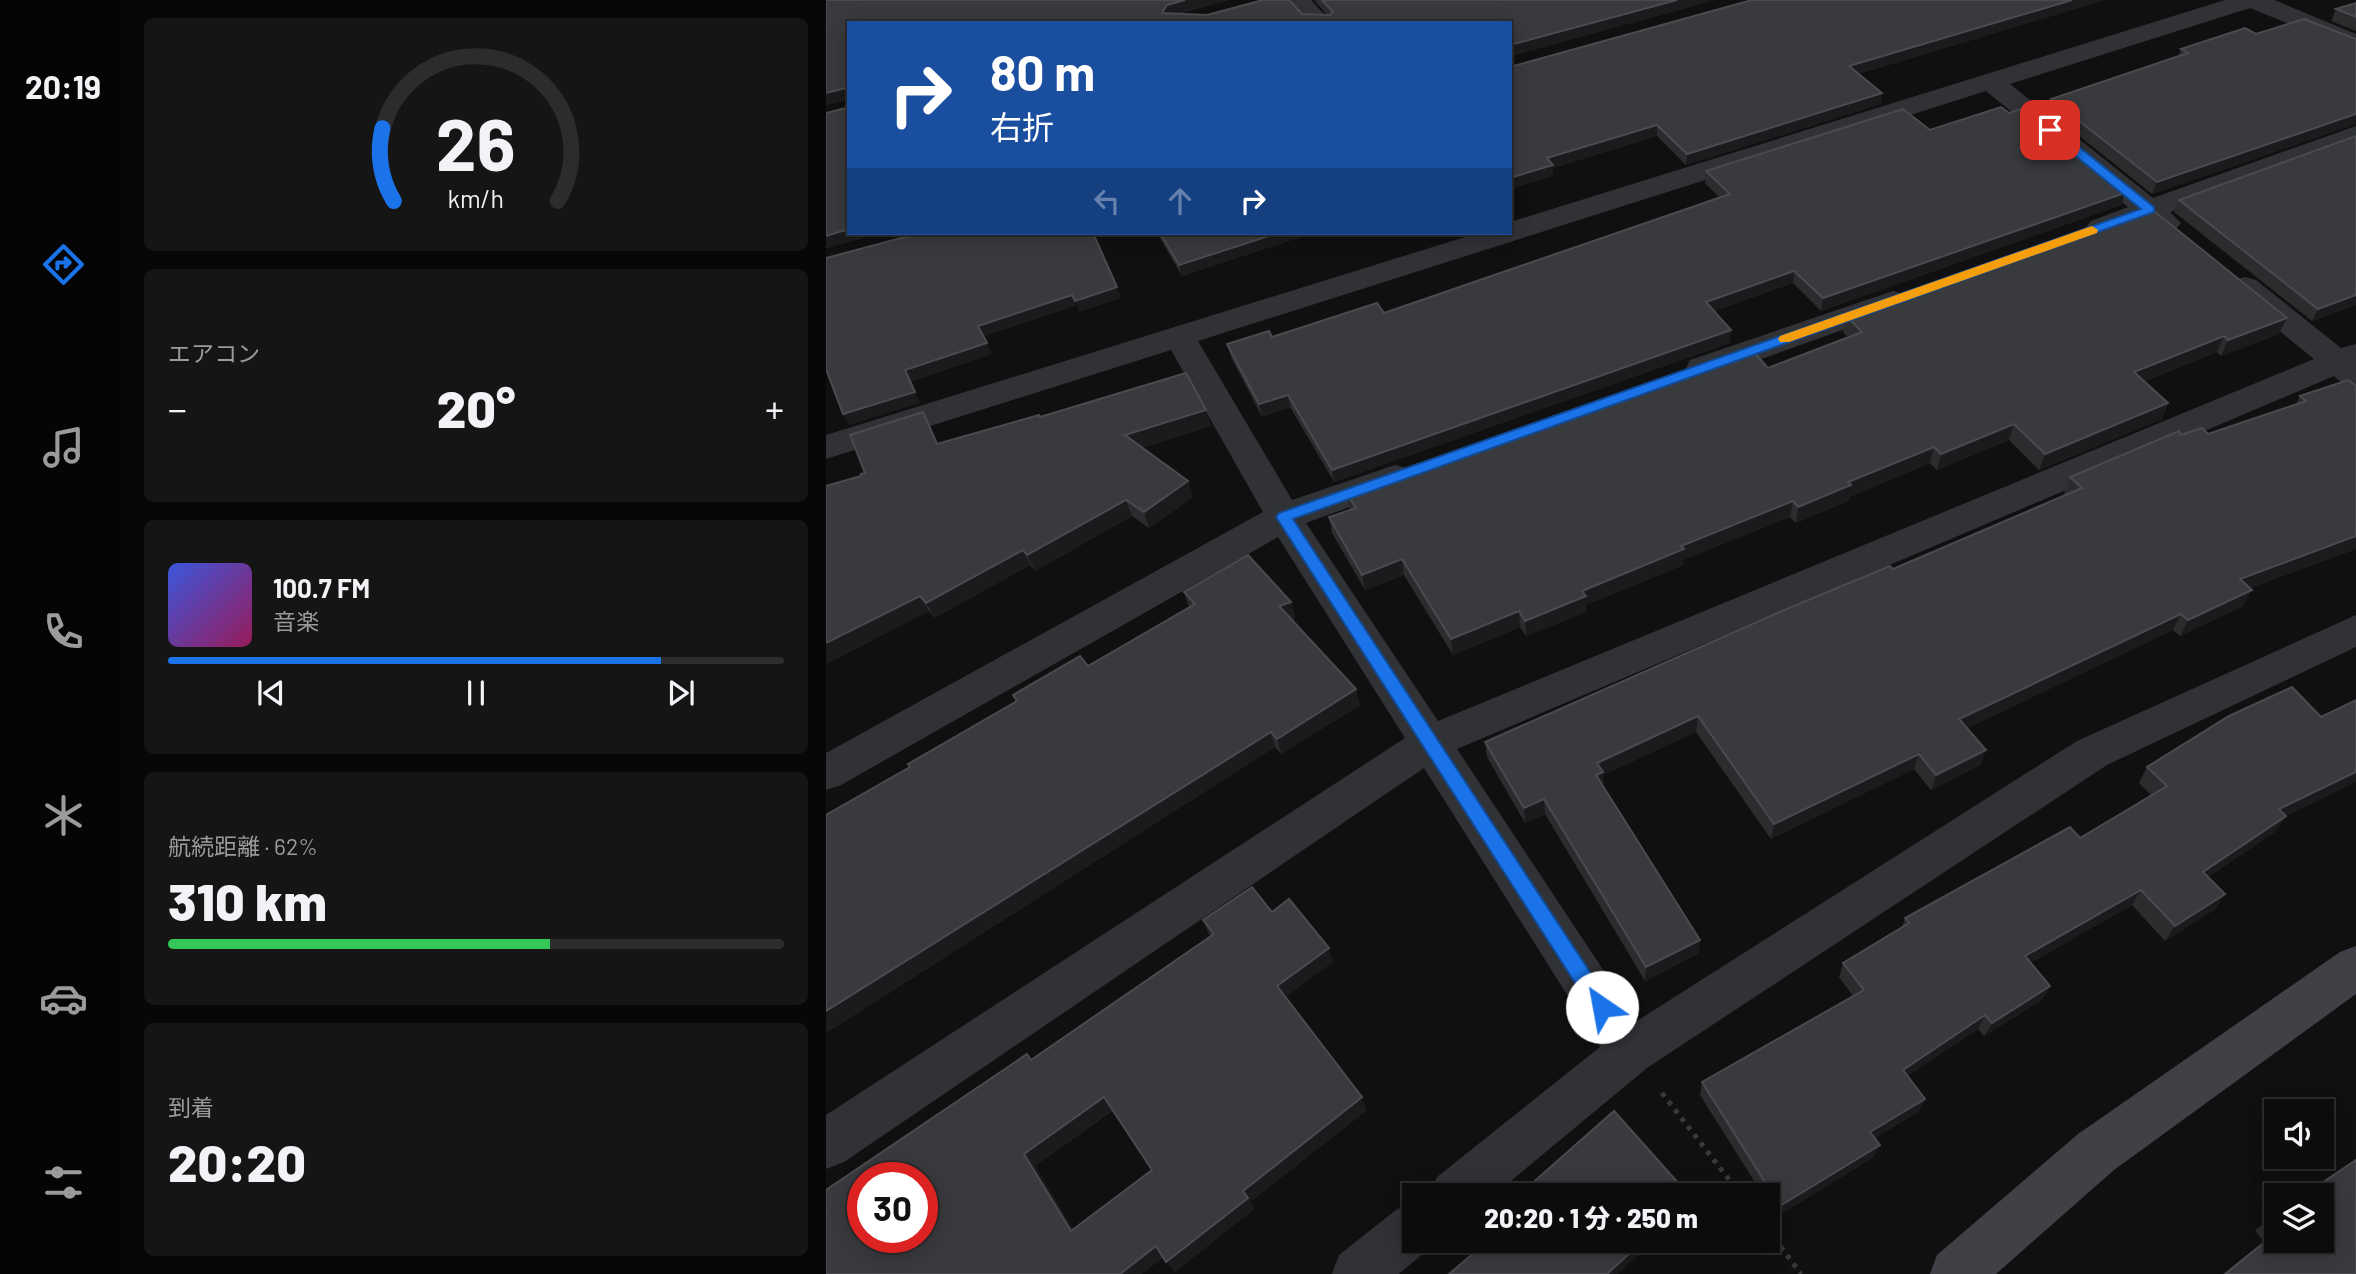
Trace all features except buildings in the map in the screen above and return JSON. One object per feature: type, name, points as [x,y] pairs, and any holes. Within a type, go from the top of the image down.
[{"type":"street","points":[[1297,0],[1318,21]]},
{"type":"street","points":[[1513,227],[2251,0],[2356,43]]},
{"type":"street","points":[[1990,81],[2192,243]]},
{"type":"street","points":[[2071,238],[2356,134]]},
{"type":"street","points":[[826,447],[1488,235]]},
{"type":"street","points":[[2223,269],[2350,364]]},
{"type":"street","points":[[1677,377],[1927,289]]},
{"type":"street","points":[[1179,336],[1284,517],[1630,1052]]},
{"type":"street","points":[[826,1144],[1431,742],[2350,364]]},
{"type":"street","points":[[826,774],[1284,517],[1428,466]]},
{"type":"street","points":[[1470,1183],[1630,1052],[2092,753],[2356,630]]},
{"type":"street","points":[[1956,1274],[2096,1152],[2356,967]]},
{"type":"street","points":[[1358,1274],[1402,1238]]},
{"type":"path","points":[[1630,1052],[1732,1183]]},
{"type":"path","points":[[1780,1246],[1801,1274]]},
{"type":"slow traffic","points":[[1785,339],[2092,230]]},
{"type":"route","points":[[1602,1007],[1284,517],[2150,210],[2050,130]]}]
